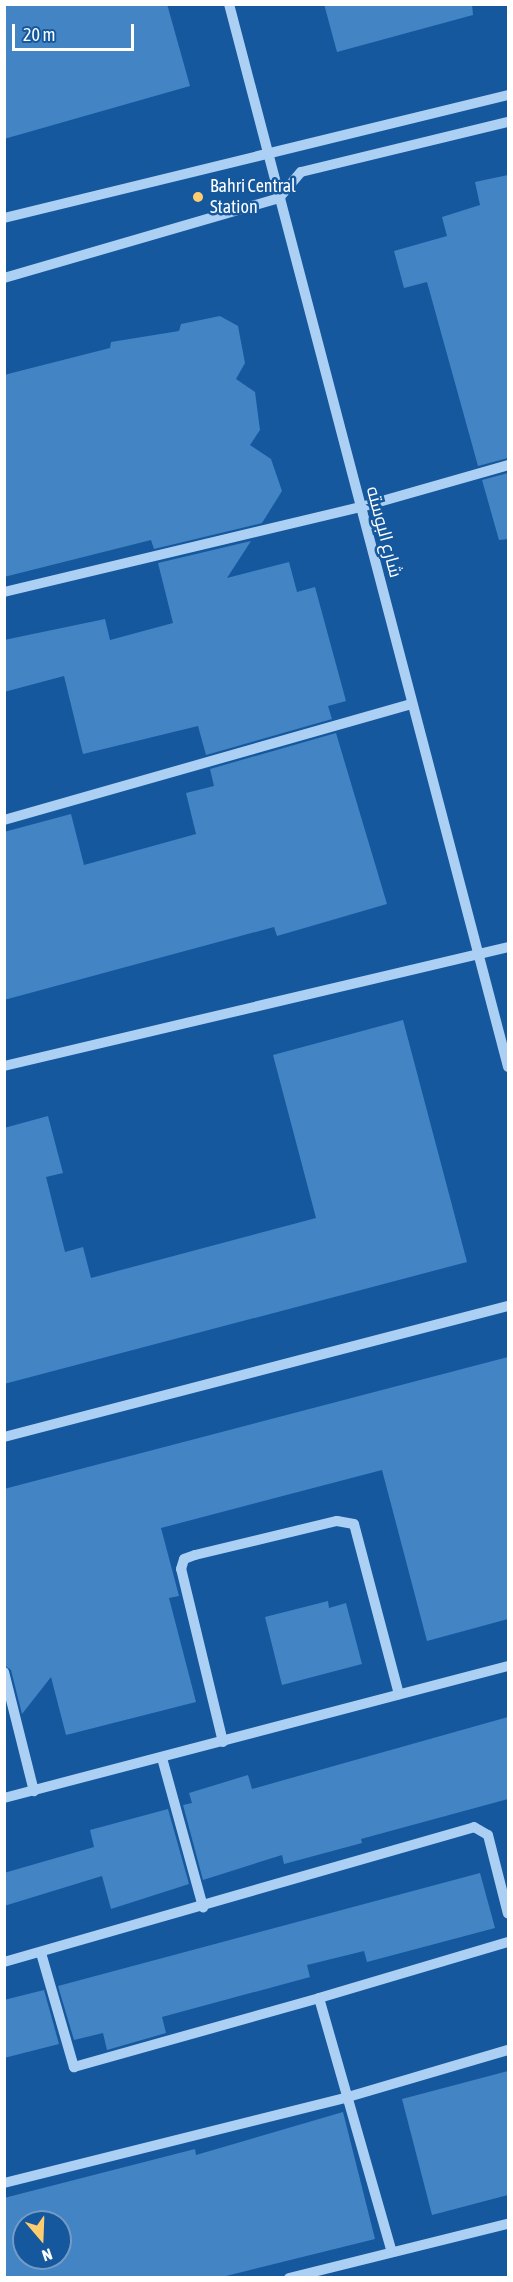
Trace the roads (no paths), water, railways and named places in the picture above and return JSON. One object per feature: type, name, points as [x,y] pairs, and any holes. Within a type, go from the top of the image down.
[{"type":"street","name":"شارع البوسته","points":[[229,4],[508,1067]]},
{"type":"street","points":[[4,218],[508,95]]},
{"type":"street","points":[[4,278],[279,198],[301,172],[508,122]]},
{"type":"street","points":[[4,592],[361,507],[508,465]]},
{"type":"street","points":[[4,820],[412,704]]},
{"type":"street","points":[[4,1066],[479,956],[508,947]]},
{"type":"street","points":[[4,1437],[508,1306]]},
{"type":"street","points":[[223,1742],[181,1569],[184,1559],[195,1555],[337,1521],[354,1524],[399,1694]]},
{"type":"street","points":[[4,1798],[508,1666]]},
{"type":"street","points":[[4,1672],[34,1791]]},
{"type":"street","points":[[162,1758],[203,1907]]},
{"type":"street","points":[[4,1962],[203,1907],[474,1827],[488,1835],[508,1914]]},
{"type":"street","points":[[41,1953],[74,2067],[508,1942]]},
{"type":"street","points":[[319,1998],[392,2252]]},
{"type":"street","points":[[4,2183],[348,2097],[508,2050]]},
{"type":"street","points":[[289,2277],[508,2224]]},
{"type":"place","name":"Bahri Central Station","points":[[198,197]]}]
